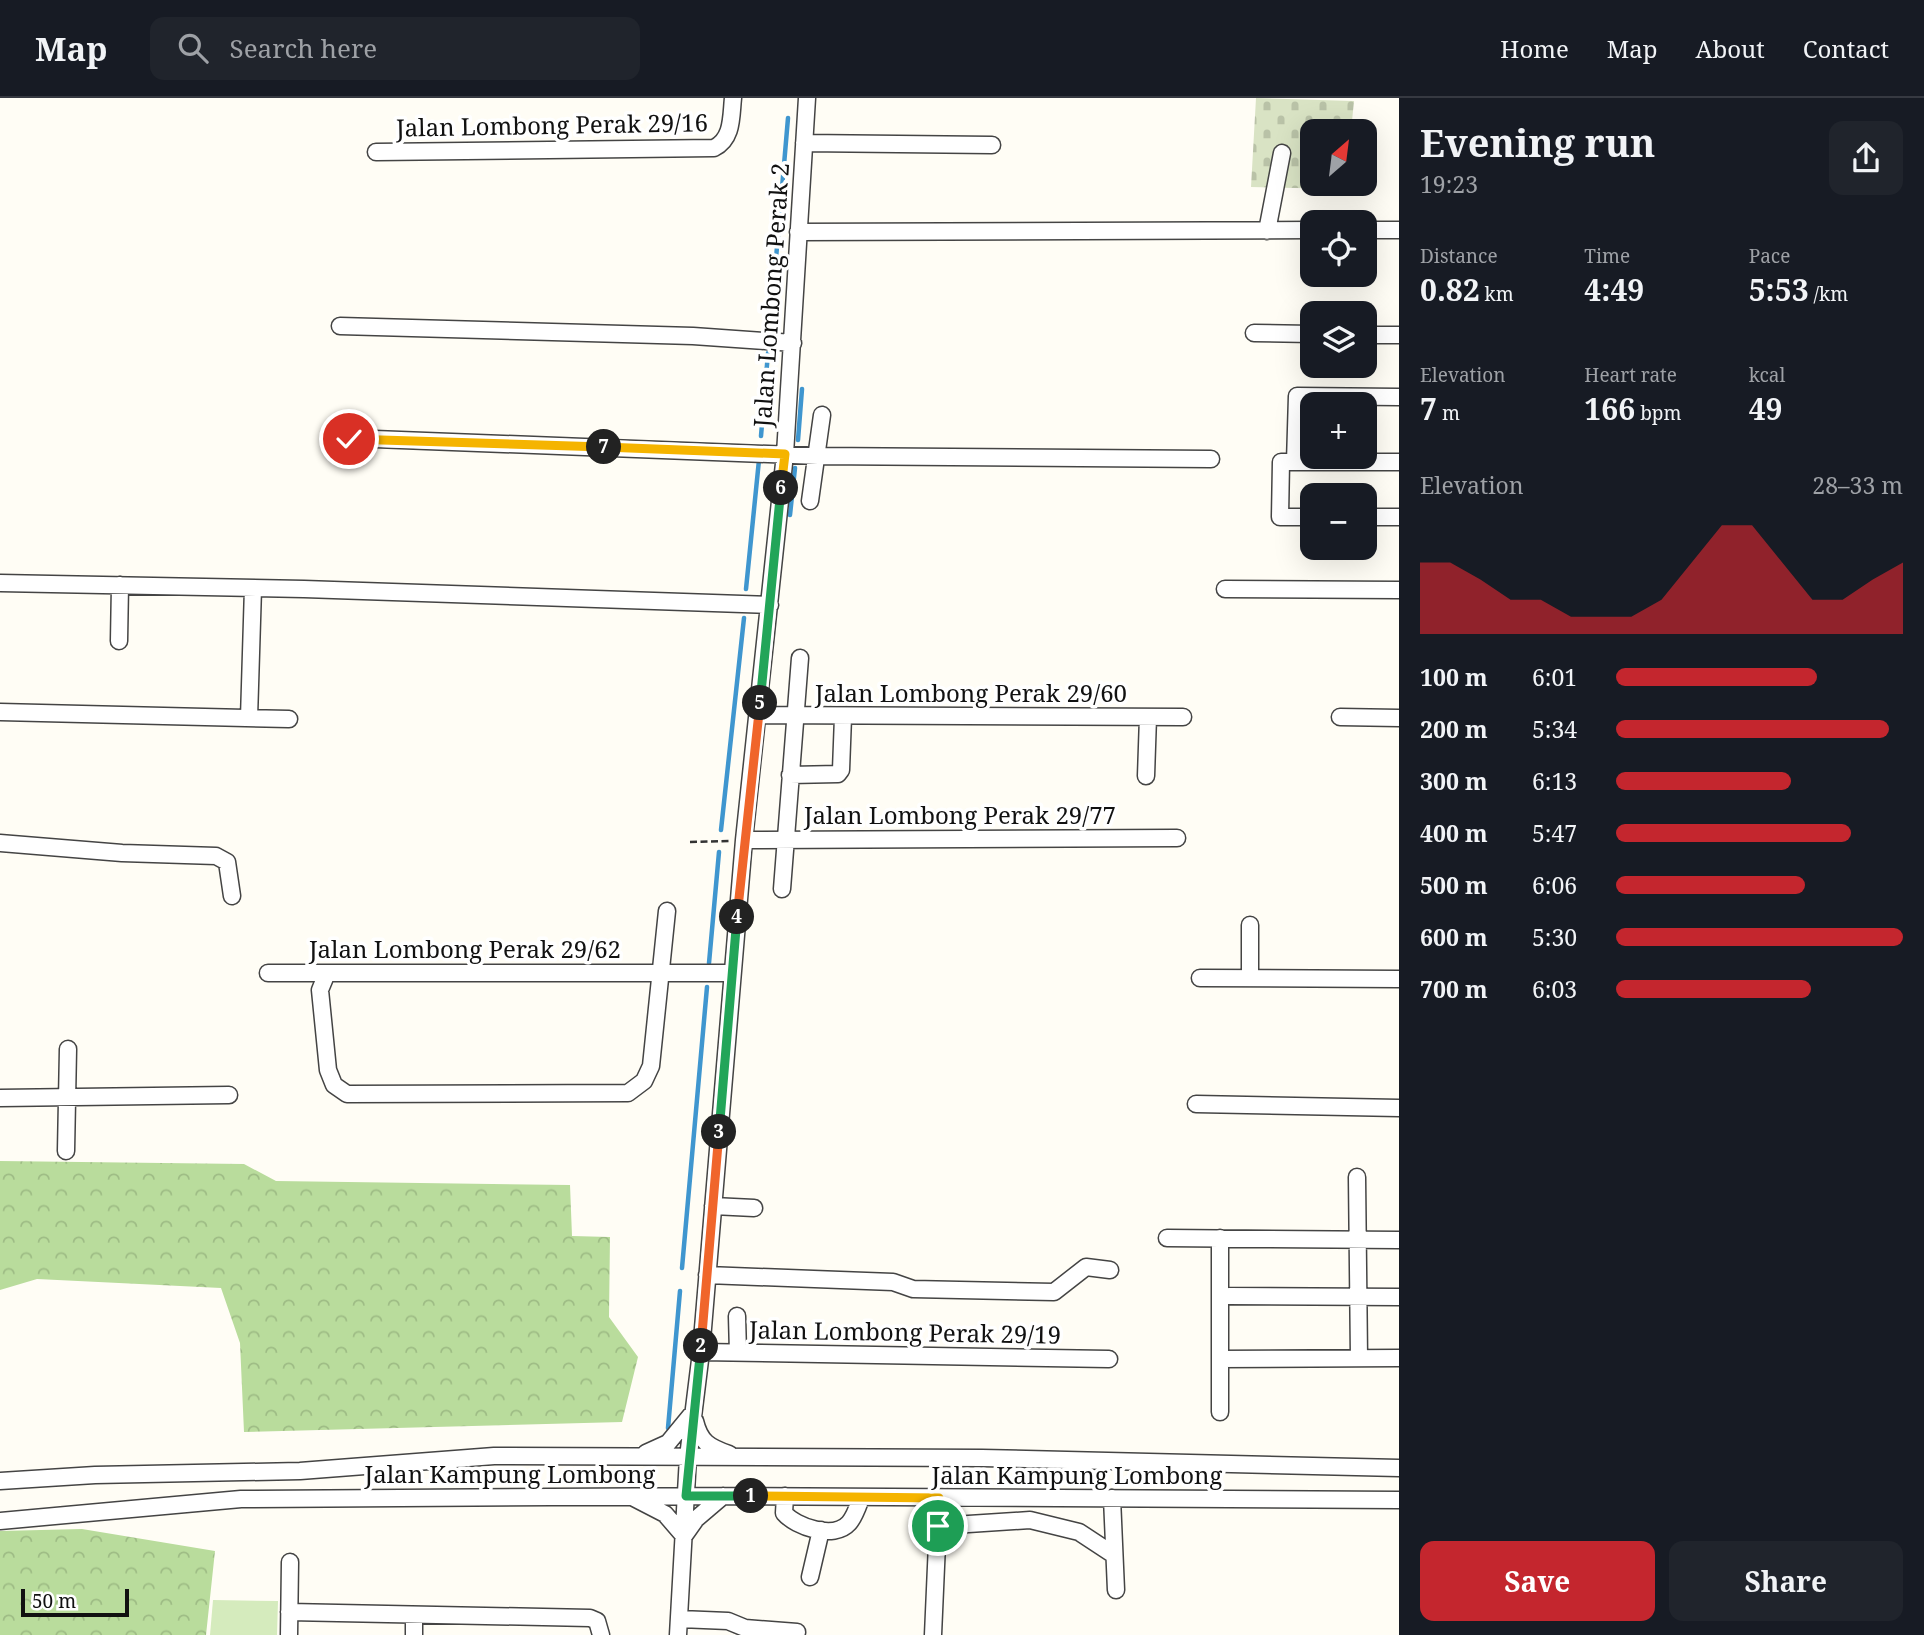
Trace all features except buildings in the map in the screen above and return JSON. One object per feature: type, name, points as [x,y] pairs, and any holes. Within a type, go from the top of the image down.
[{"type":"street","name":"Jalan Lombong Perak 29/16","points":[[376,152],[714,148],[723,144],[728,134],[733,98]]},
{"type":"street","points":[[800,98],[807,98]]},
{"type":"street","name":"Jalan Lombong Perak 2","points":[[679,1627],[688,1457],[701,1352],[744,840],[785,454],[807,98]]},
{"type":"street","points":[[804,143],[992,145]]},
{"type":"street","points":[[1267,230],[1282,153]]},
{"type":"street","points":[[798,232],[1300,230]]},
{"type":"street","points":[[1377,230],[1399,230]]},
{"type":"street","points":[[340,326],[793,342]]},
{"type":"street","points":[[1254,333],[1300,334]]},
{"type":"street","points":[[1377,335],[1399,335]]},
{"type":"street","points":[[1300,517],[1280,517],[1297,396],[1399,397]]},
{"type":"street","points":[[810,501],[822,415]]},
{"type":"street","points":[[349,439],[818,456],[1212,459]]},
{"type":"street","points":[[1288,462],[1399,462]]},
{"type":"street","points":[[1377,517],[1399,517]]},
{"type":"street","points":[[0,583],[253,587],[770,605]]},
{"type":"street","points":[[119,641],[120,585]]},
{"type":"street","points":[[249,718],[253,587]]},
{"type":"street","points":[[1225,589],[1399,590]]},
{"type":"street","points":[[782,889],[800,658]]},
{"type":"street","points":[[0,712],[289,719]]},
{"type":"street","name":"Jalan Lombong Perak 29/60","points":[[759,715],[1183,717]]},
{"type":"street","points":[[790,775],[838,774],[841,770],[843,717]]},
{"type":"street","points":[[1146,776],[1148,717]]},
{"type":"street","points":[[1339,717],[1399,718]]},
{"type":"street","name":"Jalan Lombong Perak 29/77","points":[[744,840],[1177,838]]},
{"type":"street","points":[[0,843],[121,853],[216,856],[227,862],[232,896]]},
{"type":"street","points":[[327,973],[320,990],[328,1070],[334,1085],[347,1094],[628,1093],[644,1081],[651,1066],[667,911]]},
{"type":"street","points":[[1250,925],[1250,978]]},
{"type":"street","name":"Jalan Lombong Perak 29/62","points":[[268,973],[732,973]]},
{"type":"street","points":[[1200,978],[1399,979]]},
{"type":"street","points":[[66,1151],[68,1049]]},
{"type":"street","points":[[0,1098],[229,1095]]},
{"type":"street","points":[[1196,1104],[1399,1108]]},
{"type":"street","points":[[1357,1177],[1359,1358]]},
{"type":"street","points":[[713,1206],[754,1208]]},
{"type":"street","points":[[1167,1238],[1399,1240]]},
{"type":"street","points":[[1220,1238],[1220,1412]]},
{"type":"street","points":[[707,1275],[893,1282],[913,1289],[1054,1292],[1086,1267],[1110,1270]]},
{"type":"street","points":[[1229,1296],[1399,1297]]},
{"type":"street","points":[[737,1316],[738,1353]]},
{"type":"street","name":"Jalan Lombong Perak 29/19","points":[[701,1352],[1109,1359]]},
{"type":"street","points":[[1220,1359],[1399,1358]]},
{"type":"street","points":[[640,1455],[668,1443],[679,1433],[693,1412]]},
{"type":"street","points":[[693,1412],[699,1436],[706,1444],[737,1457]]},
{"type":"street","name":"Jalan Kampung Lombong","points":[[0,1481],[95,1475],[300,1471],[494,1456],[982,1458],[1399,1468]]},
{"type":"street","points":[[632,1497],[665,1514],[684,1536],[696,1519],[723,1496]]},
{"type":"street","points":[[785,1496],[784,1513],[791,1521],[799,1526],[821,1530],[844,1527],[850,1522],[861,1498]]},
{"type":"street","name":"Jalan Kampung Lombong","points":[[0,1521],[241,1499],[785,1496],[1399,1500]]},
{"type":"street","points":[[933,1635],[939,1498]]},
{"type":"street","points":[[1112,1499],[1116,1590]]},
{"type":"street","points":[[938,1526],[1030,1521],[1079,1532],[1114,1555]]},
{"type":"street","points":[[810,1577],[821,1530]]},
{"type":"street","points":[[289,1635],[290,1562]]},
{"type":"street","points":[[289,1612],[590,1618],[599,1628]]},
{"type":"street","points":[[414,1615],[414,1635]]},
{"type":"street","points":[[679,1627],[728,1622],[745,1628],[797,1632]]},
{"type":"path","points":[[690,842],[744,840]]},
{"type":"green space","points":[[1256,98],[1354,101],[1352,119],[1300,119],[1300,188],[1251,187]]},
{"type":"green space","points":[[0,1161],[244,1164],[276,1181],[570,1185],[572,1236],[610,1237],[609,1317],[638,1357],[622,1422],[244,1432],[240,1343],[221,1288],[37,1279],[0,1290]]},
{"type":"green space","points":[[82,1529],[215,1551],[206,1635],[0,1635],[0,1531]]},
{"type":"green space","points":[[213,1600],[278,1601],[277,1635],[210,1635]]},
{"type":"waterway","points":[[770,329],[788,118]]},
{"type":"waterway","points":[[761,436],[768,353]]},
{"type":"waterway","points":[[798,440],[802,389]]},
{"type":"waterway","points":[[746,589],[759,460]]},
{"type":"waterway","points":[[790,515],[795,468]]},
{"type":"waterway","points":[[721,830],[744,618]]},
{"type":"waterway","points":[[709,963],[719,852]]},
{"type":"waterway","points":[[682,1268],[707,987]]},
{"type":"waterway","points":[[668,1428],[680,1291]]},
{"type":"route","points":[[349,439],[785,454],[744,840],[701,1352],[686,1496],[939,1498],[938,1526]]}]
